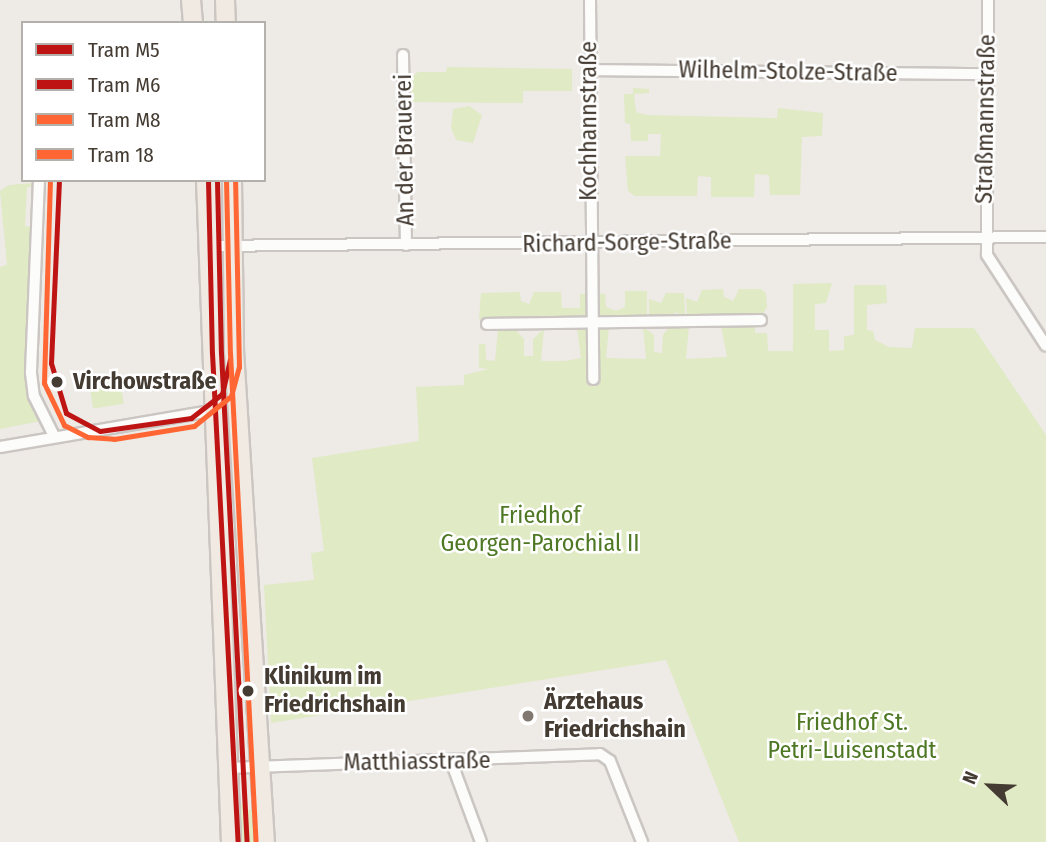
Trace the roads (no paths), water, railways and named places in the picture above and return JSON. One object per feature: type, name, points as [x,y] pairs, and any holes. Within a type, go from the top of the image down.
[{"type":"main road","points":[[191,0],[193,21]]},
{"type":"main road","points":[[225,0],[226,21]]},
{"type":"main road","points":[[206,182],[231,842]]},
{"type":"main road","points":[[232,182],[239,439],[265,842]]},
{"type":"street","name":"Kochhannstraße","points":[[590,0],[593,379]]},
{"type":"street","name":"Straßmannstraße","points":[[988,0],[985,238],[990,264],[1046,346]]},
{"type":"street","name":"An der Brauerei","points":[[403,55],[406,245]]},
{"type":"street","name":"Wilhelm-Stolze-Straße","points":[[589,70],[988,74]]},
{"type":"street","points":[[39,182],[32,373],[34,397],[54,436]]},
{"type":"street","name":"Richard-Sorge-Straße","points":[[209,246],[1046,237]]},
{"type":"street","points":[[486,324],[761,320]]},
{"type":"street","points":[[0,447],[216,410]]},
{"type":"street","name":"Matthiasstraße","points":[[227,768],[606,755],[642,842]]},
{"type":"street","points":[[451,761],[481,842]]},
{"type":"tram line","name":"18","points":[[50,182],[44,383],[64,425],[88,437],[114,439],[194,426],[231,396],[239,367],[235,182]]},
{"type":"tram line","name":"M6","points":[[59,182],[51,363],[66,413],[100,431],[191,418],[222,394],[230,359]]},
{"type":"tram line","name":"M6","points":[[208,182],[212,353],[238,842]]},
{"type":"tram line","name":"M5","points":[[217,182],[221,353],[247,842]]},
{"type":"tram line","name":"M8","points":[[226,182],[230,353],[256,842]]},
{"type":"place","name":"Virchowstraße","points":[[57,382]]},
{"type":"place","name":"Klinikum im Friedrichshain","points":[[248,691]]},
{"type":"place","name":"Ärztehaus Friedrichshain","points":[[528,716]]},
{"type":"park label","name":"Friedhof Georgen-Parochial II","points":[[540,530]]},
{"type":"park label","name":"Friedhof St. Petri-Luisenstadt","points":[[852,737]]}]
